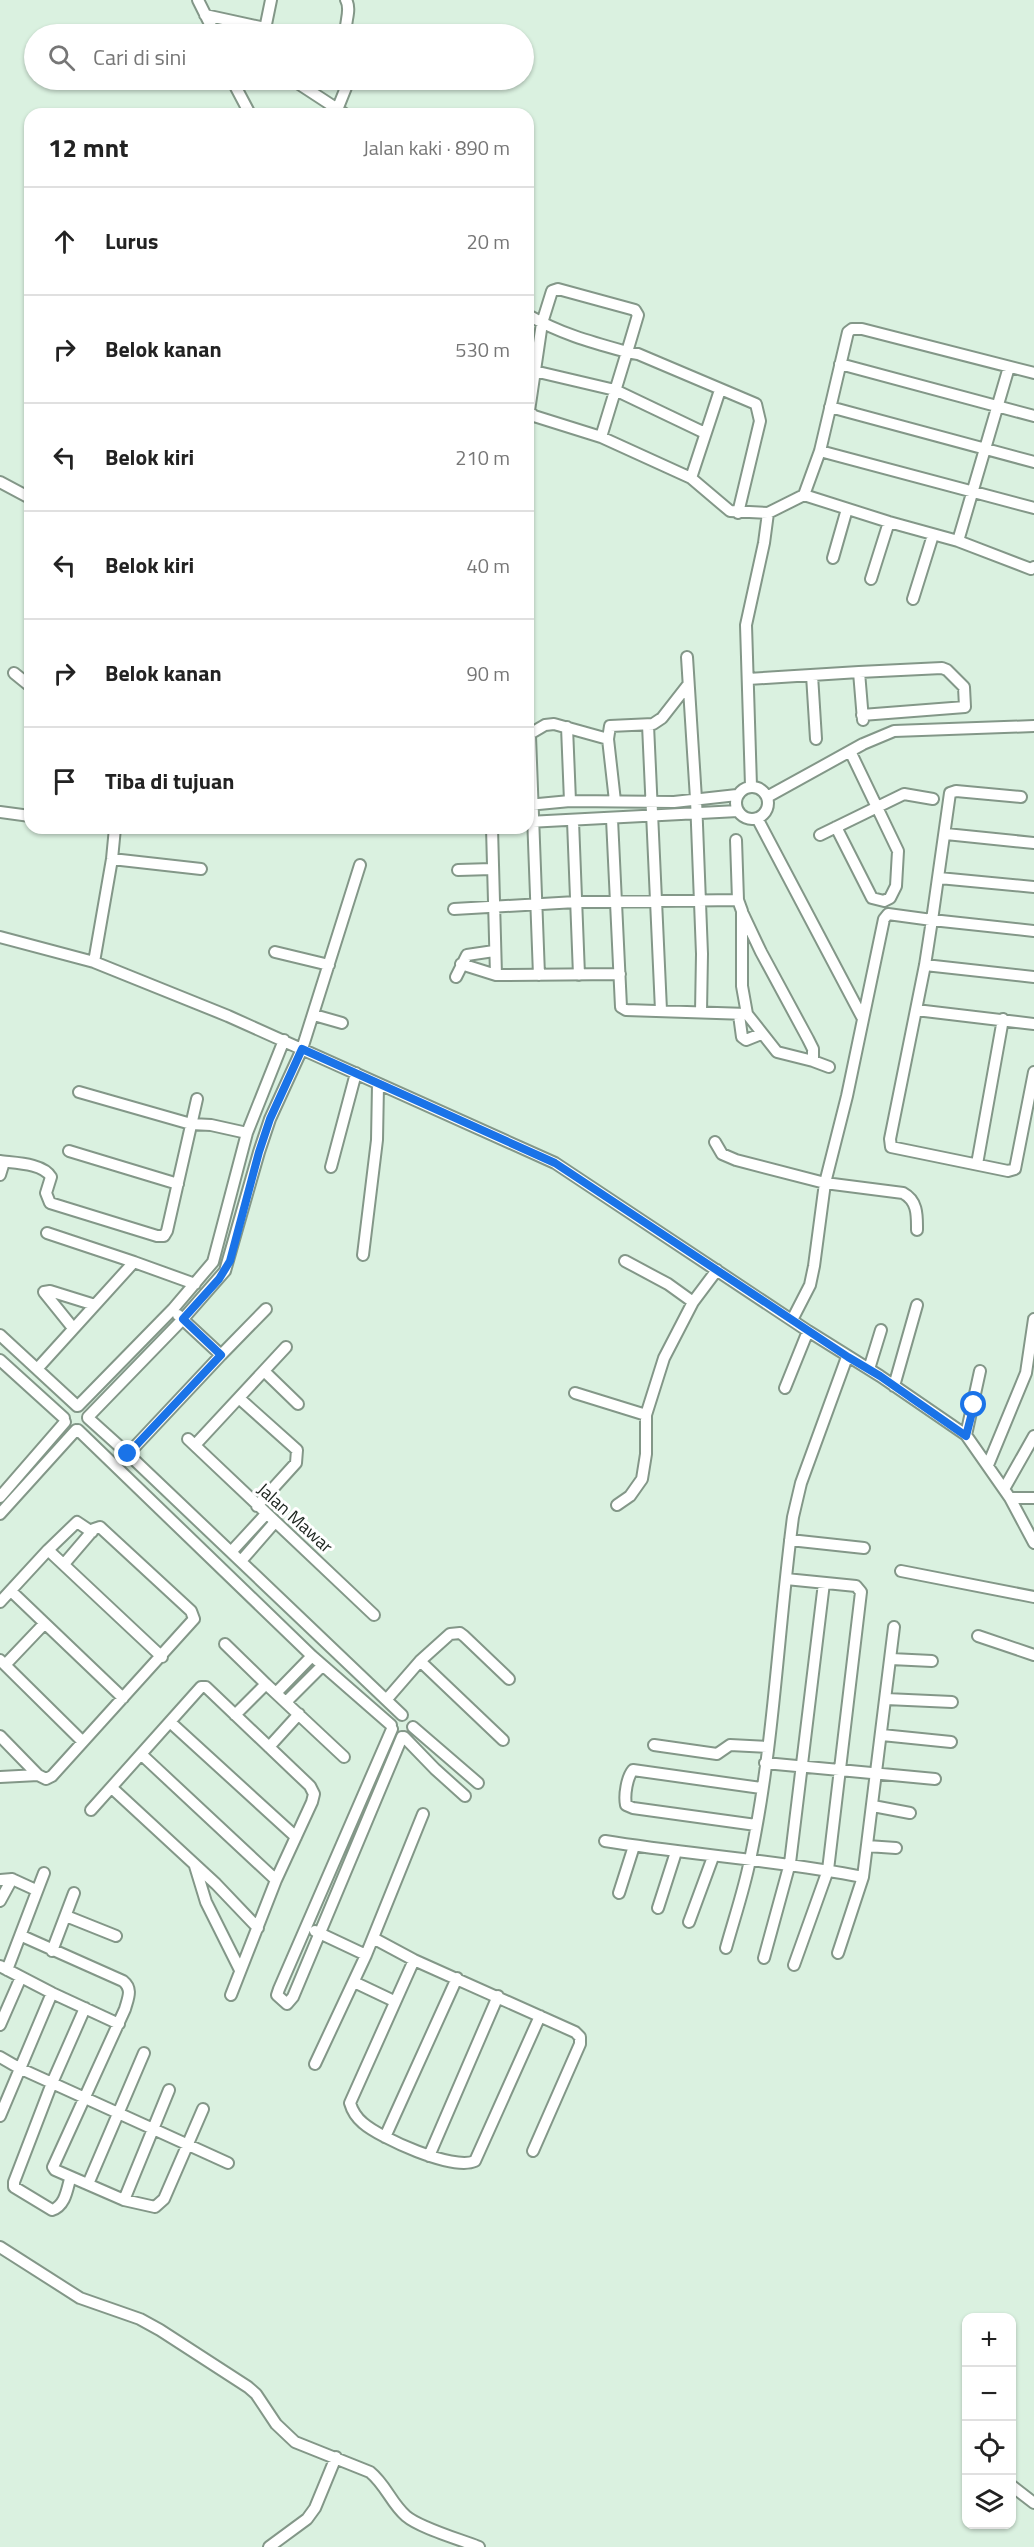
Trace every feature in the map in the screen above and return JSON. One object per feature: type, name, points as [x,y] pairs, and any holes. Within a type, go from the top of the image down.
[{"type":"street","points":[[198,0],[210,24]]},
{"type":"street","points":[[266,24],[271,0]]},
{"type":"street","points":[[345,24],[349,6],[346,0]]},
{"type":"street","points":[[205,15],[239,24]]},
{"type":"street","points":[[237,90],[247,108]]},
{"type":"street","points":[[308,90],[335,108]]},
{"type":"street","points":[[342,108],[346,90]]},
{"type":"street","points":[[600,437],[615,390],[627,352],[638,315],[630,308],[558,289],[552,291],[550,295],[542,323],[534,371],[615,390],[705,433]]},
{"type":"street","points":[[534,318],[568,336],[638,354],[756,405],[760,421],[738,513]]},
{"type":"street","points":[[534,416],[600,437],[691,478],[730,511],[767,517],[804,495],[820,451],[848,332],[862,329],[1034,373]]},
{"type":"street","points":[[840,364],[1034,416]]},
{"type":"street","points":[[958,541],[1009,367]]},
{"type":"street","points":[[691,478],[720,390]]},
{"type":"street","points":[[830,407],[1034,462]]},
{"type":"street","points":[[820,451],[1034,508]]},
{"type":"street","points":[[0,482],[24,495]]},
{"type":"street","points":[[804,495],[958,541],[1031,569],[1034,567]]},
{"type":"street","points":[[833,558],[847,509]]},
{"type":"street","points":[[751,786],[747,615],[764,543],[767,517]]},
{"type":"street","points":[[871,579],[889,522]]},
{"type":"street","points":[[913,599],[933,535]]},
{"type":"street","points":[[687,657],[700,900],[701,1012]]},
{"type":"street","points":[[748,679],[859,672],[945,669],[963,684],[966,705],[863,717],[859,672]]},
{"type":"street","points":[[14,673],[24,681]]},
{"type":"street","points":[[812,675],[816,739]]},
{"type":"street","points":[[615,801],[608,739],[609,729],[613,725],[648,725],[662,717],[687,686]]},
{"type":"street","points":[[534,732],[545,725],[567,727],[608,739]]},
{"type":"street","points":[[648,725],[661,1010]]},
{"type":"street","points":[[767,797],[879,737],[909,729],[1034,726]]},
{"type":"street","points":[[567,727],[570,801]]},
{"type":"street","points":[[836,827],[872,898],[884,901],[890,898],[896,886],[898,851],[850,751]]},
{"type":"street","points":[[534,805],[570,801],[652,802],[696,799],[737,795],[743,789],[751,786],[763,790],[767,797],[767,810],[757,818],[744,817],[738,811],[737,795]]},
{"type":"street","points":[[1021,797],[956,791],[950,793],[946,834],[925,965],[890,1140],[891,1147],[1008,1171],[1015,1169],[1034,1072]]},
{"type":"street","points":[[820,835],[904,794],[933,799]]},
{"type":"street","points":[[534,822],[738,811]]},
{"type":"street","points":[[0,812],[24,815]]},
{"type":"street","points":[[757,818],[862,1017]]},
{"type":"street","points":[[612,819],[621,1007],[626,1010],[743,1014],[777,1052],[813,1060],[829,1067]]},
{"type":"street","points":[[573,821],[579,975]]},
{"type":"street","points":[[94,963],[114,834]]},
{"type":"street","points":[[492,834],[496,975]]},
{"type":"street","points":[[531,834],[539,975]]},
{"type":"street","points":[[946,834],[1034,843]]},
{"type":"street","points":[[736,840],[738,900],[761,952],[813,1049],[813,1060]]},
{"type":"street","points":[[112,859],[201,869]]},
{"type":"street","points":[[0,1514],[77,1430],[85,1426],[88,1418],[183,1319],[225,1271],[270,1119],[302,1049],[360,865]]},
{"type":"street","points":[[458,870],[492,869]]},
{"type":"street","points":[[939,878],[1034,887]]},
{"type":"street","points":[[454,909],[536,904],[738,900]]},
{"type":"street","points":[[742,911],[742,1037],[746,1040],[761,1034]]},
{"type":"street","points":[[792,1320],[810,1285],[825,1183],[847,1096],[885,915],[1034,931]]},
{"type":"street","points":[[0,937],[94,963],[284,1040],[378,1085],[496,1135],[555,1163],[869,1369],[966,1436],[1007,1494],[1034,1543]]},
{"type":"street","points":[[456,977],[467,955],[494,951]]},
{"type":"street","points":[[276,952],[329,965]]},
{"type":"street","points":[[461,964],[496,975],[620,974]]},
{"type":"street","points":[[925,965],[1034,977]]},
{"type":"street","points":[[916,1010],[1034,1024]]},
{"type":"street","points":[[314,1015],[342,1023]]},
{"type":"street","points":[[977,1164],[1003,1019]]},
{"type":"street","points":[[0,1497],[64,1420],[68,1409],[78,1406],[173,1309],[213,1262],[247,1133],[284,1040]]},
{"type":"street","points":[[331,1167],[356,1073]]},
{"type":"street","points":[[267,1082],[282,1090]]},
{"type":"street","points":[[363,1255],[377,1140],[378,1085]]},
{"type":"street","points":[[79,1092],[191,1124],[211,1125],[247,1133]]},
{"type":"street","points":[[0,1175],[2,1161],[39,1168],[49,1173],[51,1177],[46,1193],[50,1203],[157,1236],[164,1236],[197,1099]]},
{"type":"street","points":[[255,1113],[270,1119]]},
{"type":"street","points":[[715,1142],[722,1154],[728,1157],[825,1183],[903,1193],[910,1197],[917,1215],[917,1230]]},
{"type":"street","points":[[69,1151],[178,1184]]},
{"type":"street","points":[[223,1224],[238,1228]]},
{"type":"street","points":[[47,1233],[195,1284]]},
{"type":"street","points":[[624,1261],[668,1284],[693,1302]]},
{"type":"street","points":[[37,1369],[134,1262]]},
{"type":"street","points":[[617,1505],[630,1496],[642,1479],[646,1454],[646,1415],[664,1358],[693,1302],[717,1270]]},
{"type":"street","points":[[73,1328],[44,1294],[45,1291],[95,1305]]},
{"type":"street","points":[[894,1386],[917,1305]]},
{"type":"street","points":[[173,1309],[221,1355]]},
{"type":"street","points":[[128,1454],[266,1309]]},
{"type":"street","points":[[988,1465],[1030,1374],[1034,1319]]},
{"type":"street","points":[[869,1369],[881,1330]]},
{"type":"street","points":[[785,1388],[808,1331]]},
{"type":"street","points":[[0,1335],[85,1410],[88,1418],[241,1560],[402,1715],[410,1719],[413,1727],[478,1783]]},
{"type":"street","points":[[257,1506],[296,1463],[297,1450],[240,1399],[286,1347]]},
{"type":"street","points":[[726,1948],[750,1861],[756,1825],[790,1540],[801,1483],[848,1357]]},
{"type":"street","points":[[0,1360],[64,1420],[69,1428],[77,1430],[322,1666],[392,1727],[396,1735],[403,1737],[465,1796]]},
{"type":"street","points":[[264,1371],[298,1404]]},
{"type":"street","points":[[966,1436],[980,1371]]},
{"type":"street","points":[[574,1393],[646,1415]]},
{"type":"street","name":"Jalan Mawar","points":[[240,1399],[191,1442],[374,1615]]},
{"type":"street","points":[[1007,1494],[1034,1436]]},
{"type":"street","points":[[1007,1494],[1034,1498]]},
{"type":"street","points":[[231,1552],[266,1514]]},
{"type":"street","points":[[0,1602],[76,1522],[92,1532]]},
{"type":"street","points":[[241,1560],[275,1522]]},
{"type":"street","points":[[0,1736],[38,1775],[46,1779],[52,1776],[193,1621],[193,1614],[102,1528],[96,1528],[64,1564]]},
{"type":"street","points":[[790,1540],[864,1548]]},
{"type":"street","points":[[48,1550],[162,1657]]},
{"type":"street","points":[[901,1571],[1034,1597]]},
{"type":"street","points":[[786,1579],[856,1587],[861,1592],[828,1870],[794,1965]]},
{"type":"street","points":[[765,1959],[790,1863],[824,1583]]},
{"type":"street","points":[[10,1591],[123,1698]]},
{"type":"street","points":[[44,1624],[3,1662],[82,1741]]},
{"type":"street","points":[[838,1953],[863,1877],[894,1627]]},
{"type":"street","points":[[387,1699],[420,1661],[450,1635],[460,1633],[509,1679]]},
{"type":"street","points":[[978,1636],[1034,1655]]},
{"type":"street","points":[[225,1644],[344,1757]]},
{"type":"street","points":[[276,1693],[312,1656]]},
{"type":"street","points":[[891,1659],[932,1661]]},
{"type":"street","points":[[420,1661],[502,1740]]},
{"type":"street","points":[[286,1702],[322,1666]]},
{"type":"street","points":[[235,1715],[266,1684]]},
{"type":"street","points":[[91,1810],[201,1687],[206,1688],[310,1786],[314,1794],[312,1802],[276,1880],[231,1995]]},
{"type":"street","points":[[886,1699],[952,1702]]},
{"type":"street","points":[[268,1747],[299,1714]]},
{"type":"street","points":[[402,1715],[395,1718],[277,1995],[287,2004],[293,1996],[403,1737],[409,1735],[413,1727]]},
{"type":"street","points":[[170,1722],[296,1837]]},
{"type":"street","points":[[882,1735],[951,1742]]},
{"type":"street","points":[[654,1745],[717,1754],[730,1745],[767,1747]]},
{"type":"street","points":[[142,1755],[276,1880]]},
{"type":"street","points":[[765,1763],[839,1772],[935,1779]]},
{"type":"street","points":[[756,1825],[633,1808],[626,1805],[625,1799],[630,1773],[633,1770],[761,1788]]},
{"type":"street","points":[[0,1777],[38,1775]]},
{"type":"street","points":[[112,1788],[195,1865],[258,1928]]},
{"type":"street","points":[[873,1806],[910,1813]]},
{"type":"street","points":[[315,2064],[354,1983],[423,1814]]},
{"type":"street","points":[[605,1841],[713,1857],[790,1863],[863,1877]]},
{"type":"street","points":[[619,1893],[634,1846]]},
{"type":"street","points":[[867,1846],[896,1848]]},
{"type":"street","points":[[658,1908],[676,1852]]},
{"type":"street","points":[[689,1922],[713,1857]]},
{"type":"street","points":[[195,1865],[206,1902],[240,1970]]},
{"type":"street","points":[[44,1873],[36,1890],[22,1936],[4,1968],[119,2024]]},
{"type":"street","points":[[0,1901],[6,1879],[36,1890]]},
{"type":"street","points":[[52,1951],[74,1893]]},
{"type":"street","points":[[66,1916],[116,1936]]},
{"type":"street","points":[[307,1927],[366,1955]]},
{"type":"street","points":[[22,1936],[128,1985],[130,1992],[119,2024],[53,2167],[55,2170],[70,2179],[124,2199],[155,2207],[159,2205],[203,2109]]},
{"type":"street","points":[[373,1938],[414,1960],[575,2032],[581,2041],[533,2151]]},
{"type":"street","points":[[414,1960],[350,2103],[362,2122],[385,2137],[429,2156],[465,2163],[475,2161],[540,2016]]},
{"type":"street","points":[[0,2025],[21,1977]]},
{"type":"street","points":[[385,2137],[457,1978]]},
{"type":"street","points":[[354,1983],[394,2001]]},
{"type":"street","points":[[0,2116],[52,1993]]},
{"type":"street","points":[[429,2156],[498,1996]]},
{"type":"street","points":[[70,2179],[62,2204],[52,2210],[14,2187],[52,2082],[85,2008]]},
{"type":"street","points":[[88,2184],[144,2053]]},
{"type":"street","points":[[0,2057],[19,2068],[228,2163]]},
{"type":"street","points":[[124,2199],[169,2090]]},
{"type":"street","points":[[0,2247],[80,2298],[140,2319],[177,2340],[248,2387],[256,2394],[281,2430],[295,2442],[370,2472],[379,2480],[399,2509],[411,2520],[478,2547]]},
{"type":"street","points":[[269,2547],[311,2513],[322,2494],[336,2457]]},
{"type":"street","points":[[1016,2490],[1034,2503]]},
{"type":"route","points":[[128,1454],[221,1355],[183,1319],[219,1279],[230,1261],[270,1119],[302,1049],[555,1163],[945,1419],[966,1436],[974,1405]]}]
